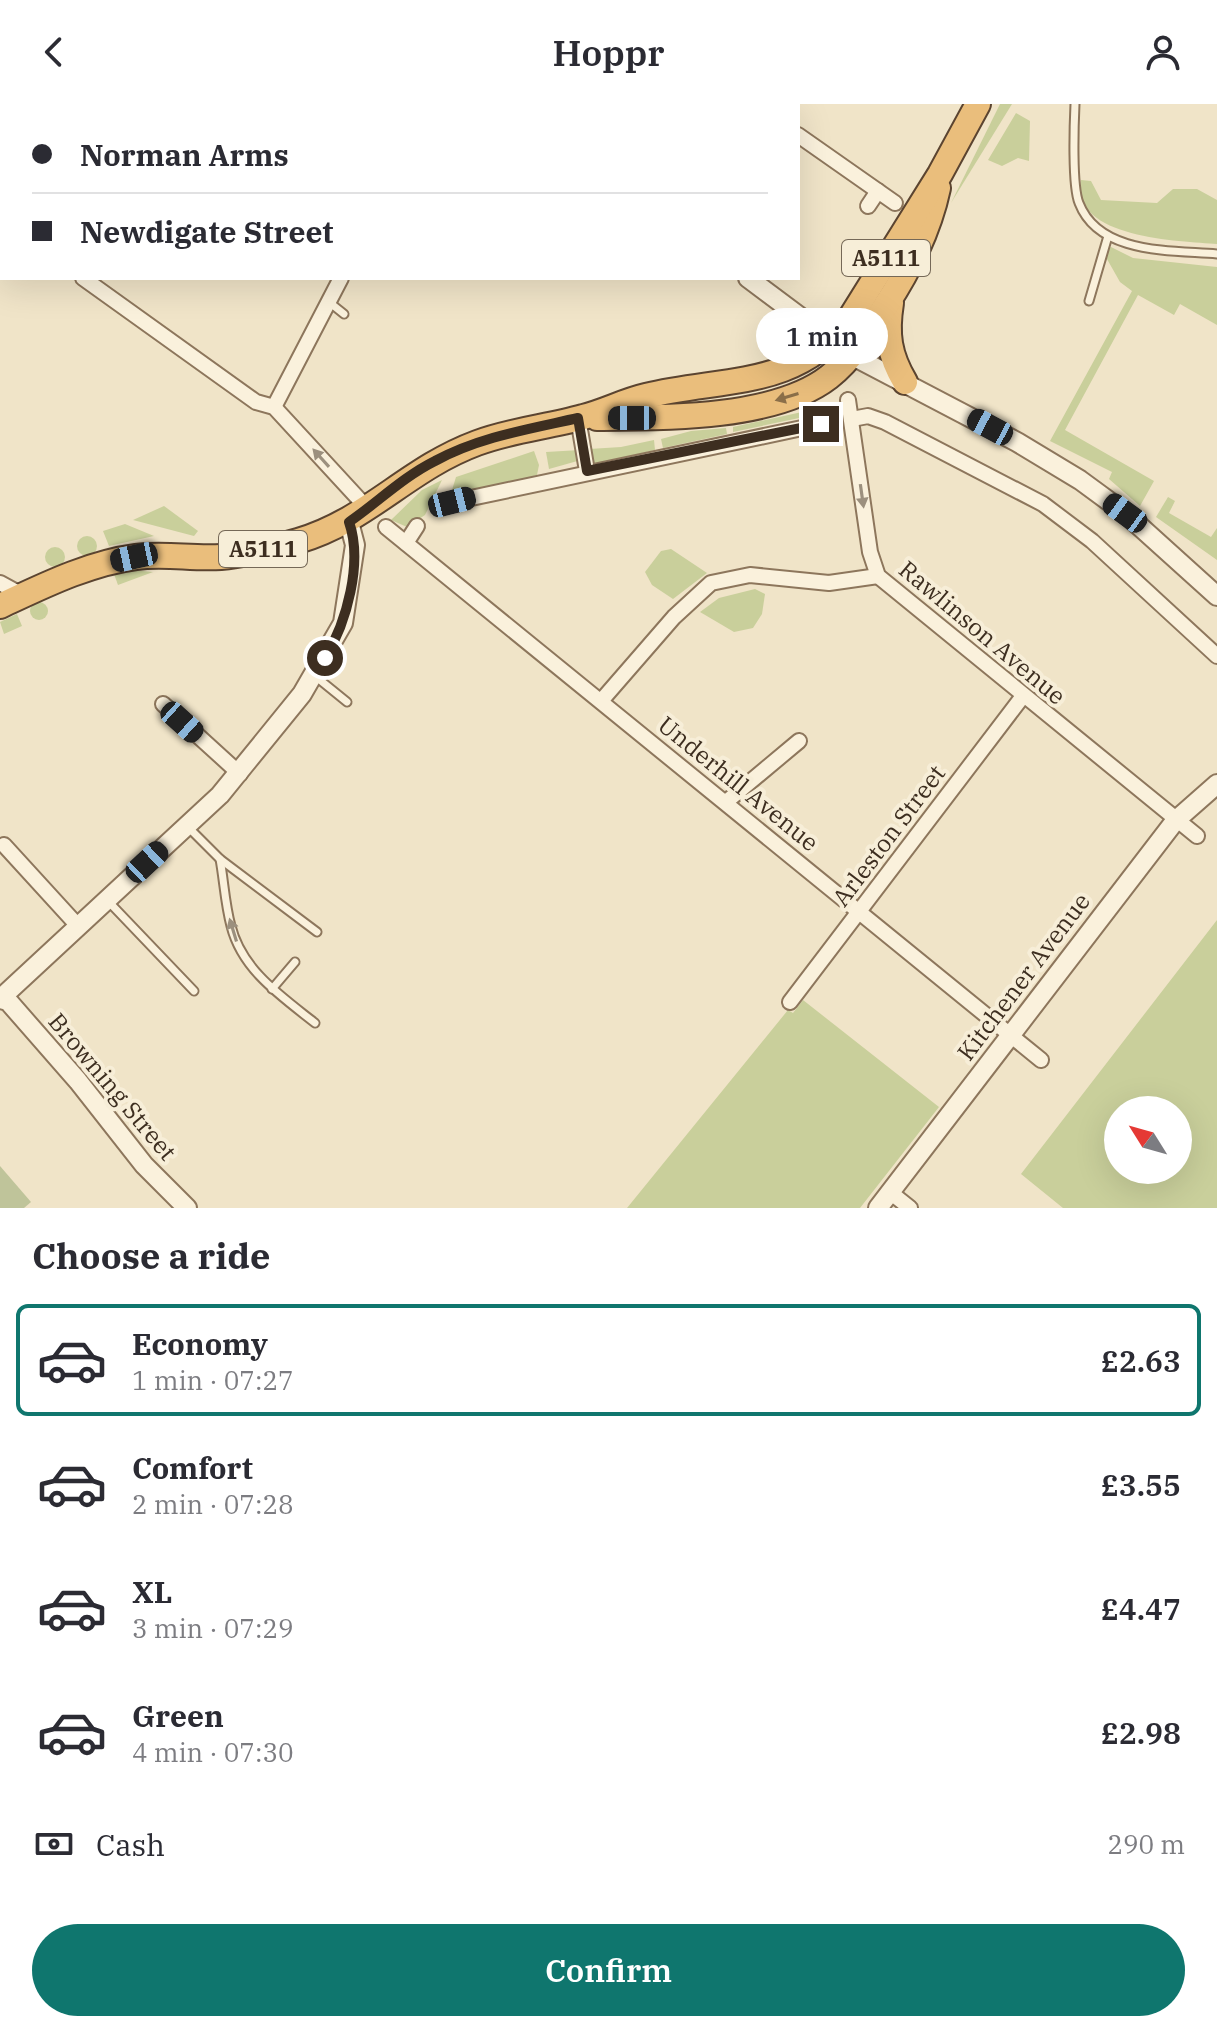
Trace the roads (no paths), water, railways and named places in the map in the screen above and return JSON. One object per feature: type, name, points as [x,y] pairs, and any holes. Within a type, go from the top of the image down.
[{"type":"highway","name":"A5111","points":[[841,348],[849,320],[940,174],[978,104]]},
{"type":"highway","name":"A5111","points":[[11,601],[123,559],[164,554],[219,557],[298,541],[358,516],[401,482],[454,452],[507,434],[580,418],[647,395],[790,368],[841,348],[892,296],[920,243],[934,205],[940,174]]},
{"type":"highway","points":[[892,296],[887,338],[893,362],[905,382]]},
{"type":"street","points":[[800,136],[895,203]]},
{"type":"street","points":[[868,206],[878,191]]},
{"type":"street","points":[[0,999],[240,774],[315,676],[343,623],[355,545],[358,516],[274,407],[256,402],[86,280]]},
{"type":"street","points":[[274,407],[340,280]]},
{"type":"street","points":[[751,280],[841,348],[1017,442],[1080,480],[1133,520],[1217,596]]},
{"type":"street","name":"Rawlinson Avenue","points":[[848,400],[870,552],[878,576],[1197,836]]},
{"type":"street","points":[[852,419],[868,416],[885,422],[1043,504],[1092,541],[1217,656]]},
{"type":"street","points":[[580,418],[587,471]]},
{"type":"street","points":[[452,502],[587,471],[821,424]]},
{"type":"street","points":[[406,543],[417,526]]},
{"type":"street","name":"Underhill Avenue","points":[[386,527],[1041,1060]]},
{"type":"street","points":[[601,701],[674,617],[711,583],[750,575],[829,583],[878,576]]},
{"type":"street","points":[[0,583],[11,601]]},
{"type":"street","name":"Arleston Street","points":[[790,1002],[1023,696]]},
{"type":"street","points":[[163,704],[240,774]]},
{"type":"street","points":[[726,802],[799,741]]},
{"type":"street","name":"Kitchener Avenue","points":[[878,1208],[1175,821],[1217,784]]},
{"type":"street","points":[[4,845],[78,926]]},
{"type":"street","name":"Browning Street","points":[[0,999],[8,1001],[78,1081],[144,1165],[187,1208]]},
{"type":"street","points":[[890,1192],[910,1208]]},
{"type":"lane","points":[[1075,104],[1077,200],[1084,214],[1108,236],[1137,246],[1217,254]]},
{"type":"lane","points":[[1089,301],[1108,236]]},
{"type":"lane","points":[[329,302],[344,314]]},
{"type":"lane","points":[[315,676],[347,702]]},
{"type":"lane","points":[[187,825],[220,859],[317,932]]},
{"type":"lane","points":[[220,859],[236,939],[255,972],[315,1023]]},
{"type":"lane","points":[[107,900],[194,991]]},
{"type":"lane","points":[[272,989],[295,962]]}]
